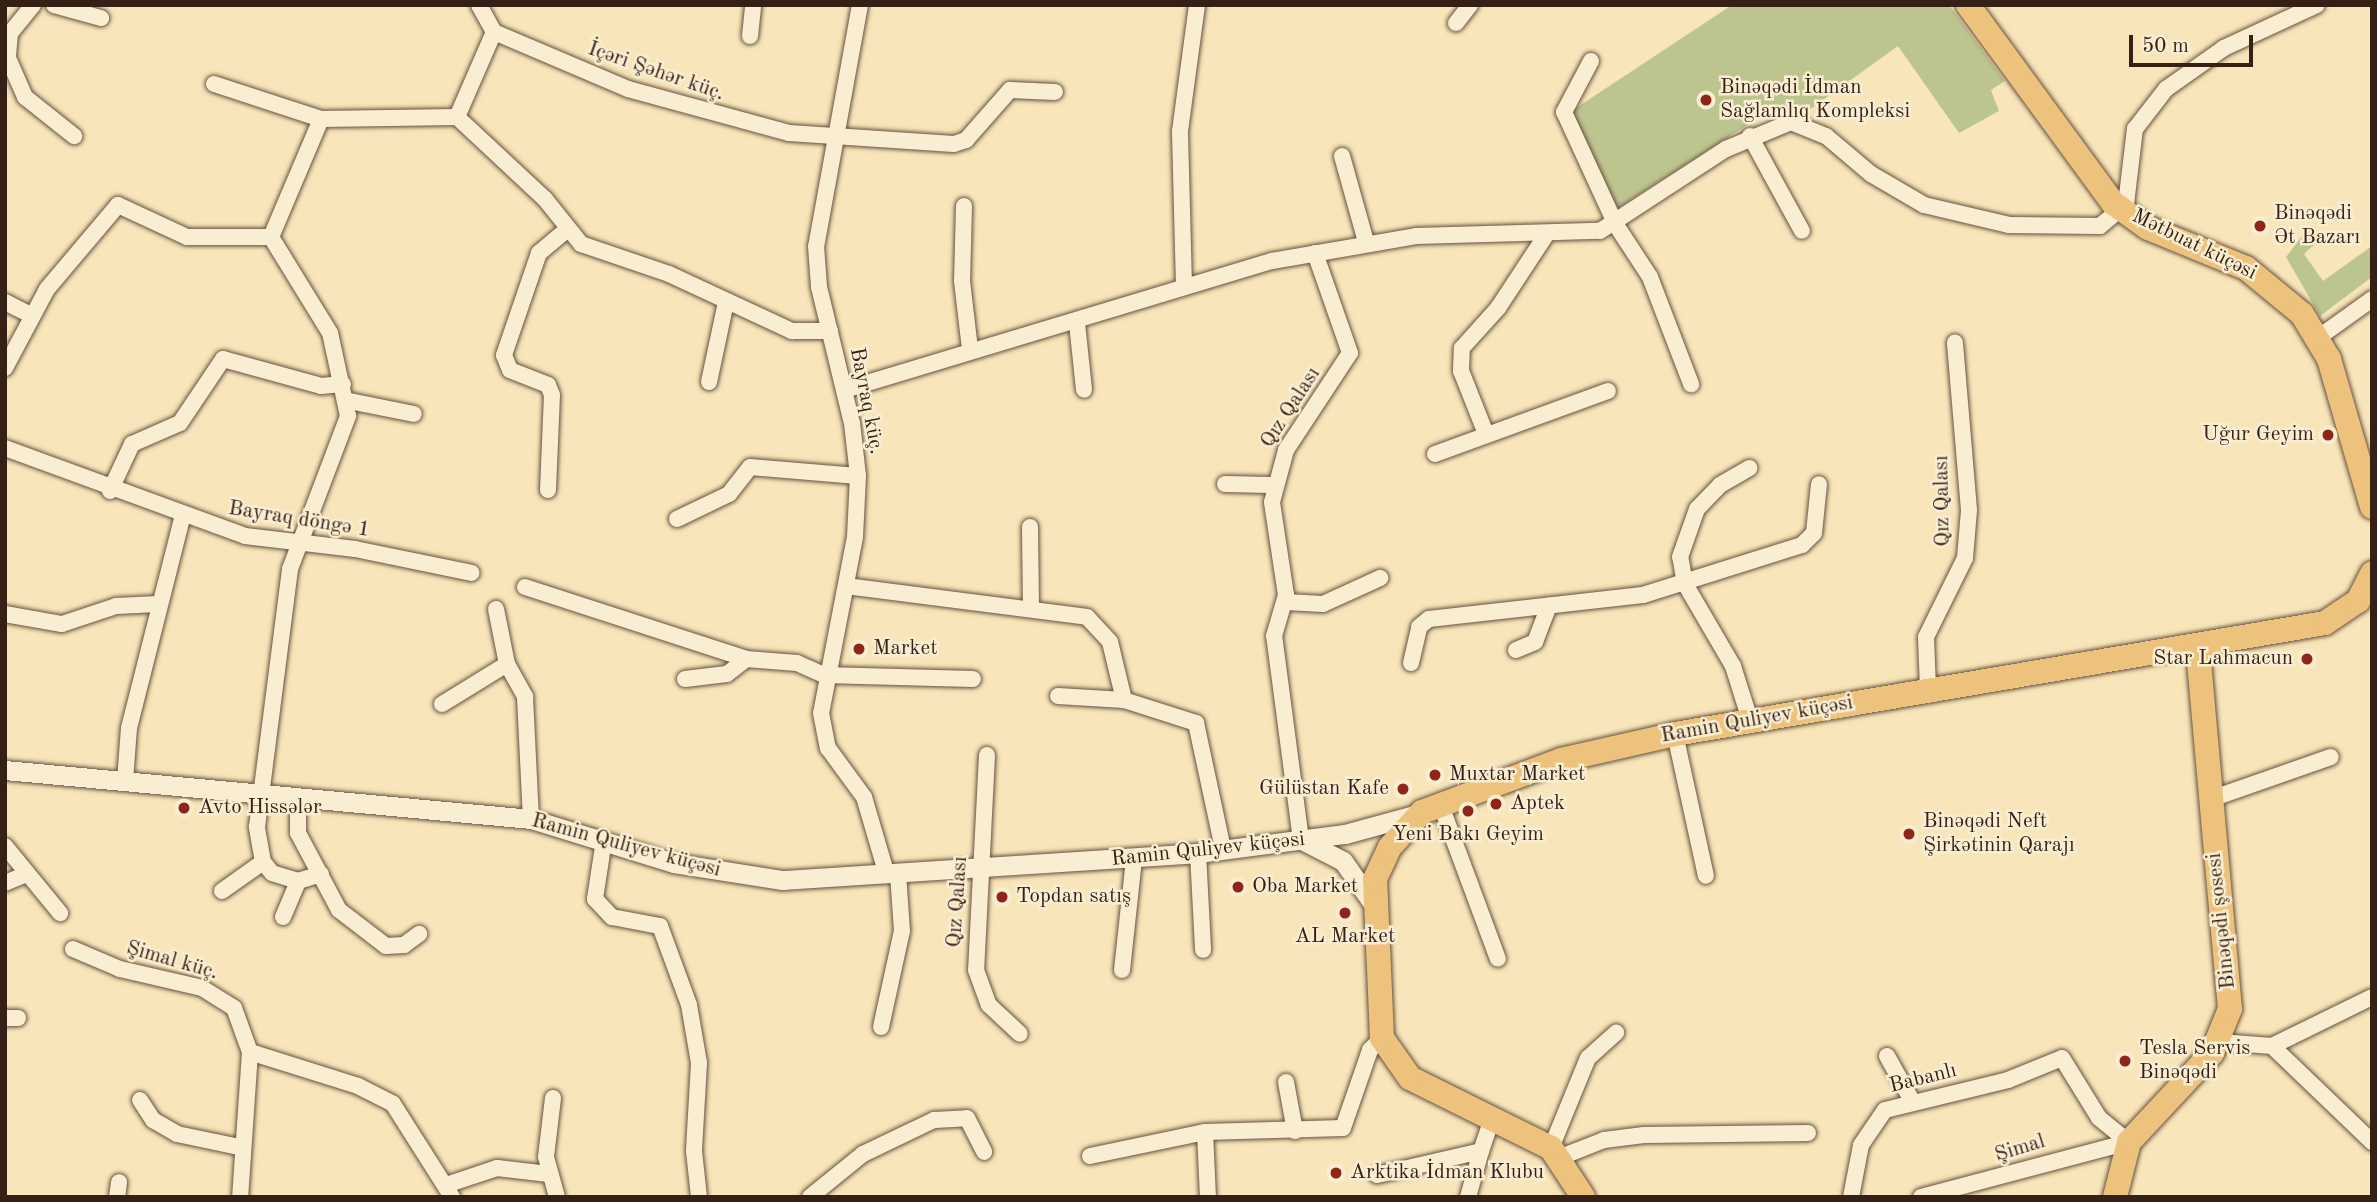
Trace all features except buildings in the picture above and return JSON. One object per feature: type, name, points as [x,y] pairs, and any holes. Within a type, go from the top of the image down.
[{"type":"main road","name":"Mətbuat küçəsi","points":[[1968,5],[2081,164],[2122,211],[2246,268],[2287,298],[2319,337],[2372,507]]},
{"type":"main road","name":"Ramin Quliyev küçəsi","points":[[1431,808],[1561,760],[1675,734],[1928,689],[2198,648],[2325,623],[2358,600],[2372,573]]},
{"type":"main road","name":"Binəqədi şosesi","points":[[2198,648],[2208,800],[2231,984],[2220,1042]]},
{"type":"main road","points":[[1431,808],[1381,863],[1371,901],[1382,1038],[1410,1078],[1491,1122],[1556,1152],[1583,1197]]},
{"type":"main road","points":[[2115,1197],[2129,1142],[2220,1042]]},
{"type":"street","points":[[33,5],[11,21],[6,48],[25,97],[74,136]]},
{"type":"street","points":[[54,5],[101,18]]},
{"type":"street","points":[[457,117],[494,32],[480,5]]},
{"type":"street","points":[[750,36],[753,5]]},
{"type":"street","name":"Bayraq küç.","points":[[860,5],[839,139],[816,246],[858,476],[846,586],[824,675],[821,713],[828,748],[864,797],[892,875],[902,931],[881,1027]]},
{"type":"street","points":[[1184,286],[1180,131],[1197,5]]},
{"type":"street","points":[[1456,23],[1470,5]]},
{"type":"street","points":[[844,390],[970,349],[1077,323],[1184,286],[1366,242],[1546,235],[1616,225],[1750,136],[1791,122],[1812,127],[1924,205],[1972,220],[2076,230],[2100,226],[2122,211],[2130,195],[2135,129],[2166,89],[2224,48],[2317,5]]},
{"type":"street","name":"İçəri Şəhər küç.","points":[[494,32],[628,89],[707,115],[839,139],[954,144],[966,140],[1010,90],[1055,92]]},
{"type":"street","points":[[1591,61],[1564,112],[1616,225],[1650,277],[1690,384]]},
{"type":"street","points":[[214,84],[321,119],[457,117],[545,199],[566,230],[599,252],[668,274],[792,331],[830,331]]},
{"type":"street","points":[[271,237],[321,119]]},
{"type":"street","points":[[1750,136],[1802,231]]},
{"type":"street","points":[[1342,156],[1366,242]]},
{"type":"street","points":[[5,368],[30,315],[118,205],[187,237],[271,237]]},
{"type":"street","points":[[964,206],[962,281],[970,349]]},
{"type":"street","points":[[548,490],[552,395],[548,385],[510,370],[504,355],[540,253],[566,230]]},
{"type":"street","points":[[1486,433],[1461,371],[1462,348],[1498,308],[1546,235]]},
{"type":"street","points":[[271,237],[330,333],[349,401],[342,436],[297,544],[260,796],[263,862],[272,873],[298,881],[321,874]]},
{"type":"street","name":"Qız Qalası","points":[[1301,840],[1274,636],[1286,602],[1272,485],[1286,450],[1350,353],[1315,253]]},
{"type":"street","points":[[2319,337],[2372,299]]},
{"type":"street","points":[[5,302],[30,315]]},
{"type":"street","points":[[709,382],[726,302]]},
{"type":"street","points":[[1077,323],[1084,390]]},
{"type":"street","name":"Qız Qalası","points":[[1928,689],[1926,637],[1956,583],[1967,534],[1955,343]]},
{"type":"street","points":[[110,491],[131,444],[180,423],[223,359],[321,386],[343,384]]},
{"type":"street","points":[[1435,454],[1486,433],[1608,391]]},
{"type":"street","points":[[349,401],[414,414]]},
{"type":"street","name":"Bayraq döngə 1","points":[[5,448],[182,517],[297,544],[472,573]]},
{"type":"street","points":[[677,519],[729,494],[750,467],[858,476]]},
{"type":"street","points":[[1750,468],[1720,485],[1687,524],[1680,557],[1685,584],[1732,666],[1750,720]]},
{"type":"street","points":[[1225,484],[1272,485]]},
{"type":"street","points":[[1411,663],[1419,627],[1429,619],[1549,606],[1685,584],[1802,545],[1814,533],[1819,484]]},
{"type":"street","points":[[125,781],[129,728],[182,517]]},
{"type":"street","points":[[1030,527],[1031,608]]},
{"type":"street","points":[[1286,602],[1323,604],[1380,578]]},
{"type":"street","points":[[846,586],[1087,617],[1101,626],[1124,700]]},
{"type":"street","points":[[525,587],[747,659],[797,663],[824,675],[973,679]]},
{"type":"street","points":[[5,614],[62,624],[116,606],[158,604]]},
{"type":"street","points":[[1516,650],[1535,642],[1549,606]]},
{"type":"street","points":[[496,609],[507,664],[525,697],[531,819]]},
{"type":"street","points":[[685,679],[727,674],[747,659]]},
{"type":"street","points":[[442,704],[507,664]]},
{"type":"street","points":[[1058,696],[1124,700],[1196,723],[1223,849]]},
{"type":"street","points":[[1675,734],[1706,876]]},
{"type":"street","name":"Qız Qalası","points":[[987,755],[975,946],[980,992],[1020,1034]]},
{"type":"street","points":[[2208,800],[2331,757]]},
{"type":"street","name":"Ramin Quliyev küçəsi","points":[[5,770],[298,800],[531,819],[747,877],[892,875],[1198,853],[1301,840],[1431,808]]},
{"type":"street","points":[[298,800],[298,833],[339,910],[373,940],[395,948],[419,934]]},
{"type":"street","points":[[1431,808],[1498,959]]},
{"type":"street","points":[[604,840],[595,899],[612,917],[660,926],[688,1005],[699,1063],[694,1151],[699,1197]]},
{"type":"street","points":[[1301,840],[1343,861],[1371,901]]},
{"type":"street","points":[[5,846],[60,913]]},
{"type":"street","points":[[1198,853],[1203,950]]},
{"type":"street","points":[[1122,970],[1134,859]]},
{"type":"street","points":[[222,891],[263,862]]},
{"type":"street","points":[[5,883],[26,874]]},
{"type":"street","points":[[282,918],[298,881]]},
{"type":"street","name":"Şimal küç.","points":[[73,949],[223,998],[234,1008],[250,1052],[239,1147],[240,1197]]},
{"type":"street","points":[[2220,1042],[2272,1046],[2372,997]]},
{"type":"street","points":[[1556,1152],[1588,1058],[1616,1033]]},
{"type":"street","points":[[1090,1156],[1205,1132],[1343,1128],[1370,1050],[1382,1038]]},
{"type":"street","points":[[2272,1046],[2372,1142]]},
{"type":"street","points":[[250,1052],[358,1086],[393,1104],[451,1191],[497,1168],[549,1174]]},
{"type":"street","points":[[1886,1056],[1911,1099]]},
{"type":"street","name":"Babanlı","points":[[1851,1197],[1869,1127],[1911,1099],[2008,1080],[2062,1058],[2099,1118],[2129,1142]]},
{"type":"street","points":[[1286,1082],[1295,1131]]},
{"type":"street","points":[[553,1098],[549,1174],[557,1197]]},
{"type":"street","points":[[141,1100],[153,1120],[177,1134],[239,1147]]},
{"type":"street","points":[[810,1197],[863,1154],[934,1120],[967,1118],[984,1152]]},
{"type":"street","points":[[1468,1197],[1491,1122]]},
{"type":"street","points":[[1205,1132],[1208,1197]]},
{"type":"street","points":[[1556,1152],[1604,1140],[1644,1135],[1808,1133]]},
{"type":"street","name":"Şimal","points":[[1922,1197],[2129,1142]]},
{"type":"street","points":[[1377,1174],[1481,1151]]},
{"type":"green space","name":"Binəqədi İdman Sağlamlıq Kompleksi","points":[[1732,5],[1949,5],[2005,81],[1991,90],[1999,111],[1959,133],[1898,46],[1809,110],[1761,116],[1616,209],[1570,112]]},
{"type":"green space","points":[[2310,226],[2319,240],[2304,254],[2323,281],[2372,246],[2372,277],[2320,316],[2286,257]]},
{"type":"place","name":"Binəqədi İdman Sağlamlıq Kompleksi","points":[[1706,100]]},
{"type":"place","name":"Binəqədi Ət Bazarı","points":[[2260,226]]},
{"type":"place","name":"Uğur Geyim","points":[[2328,435]]},
{"type":"place","name":"Market","points":[[859,649]]},
{"type":"place","name":"Star Lahmacun","points":[[2307,659]]},
{"type":"place","name":"Muxtar Market","points":[[1435,775]]},
{"type":"place","name":"Gülüstan Kafe","points":[[1403,789]]},
{"type":"place","name":"Aptek","points":[[1496,804]]},
{"type":"place","name":"Avto Hissələr","points":[[184,808]]},
{"type":"place","name":"Yeni Bakı Geyim","points":[[1468,811]]},
{"type":"place","name":"Binəqədi Neft Şirkətinin Qarajı","points":[[1909,834]]},
{"type":"place","name":"Oba Market","points":[[1238,887]]},
{"type":"place","name":"Topdan satış","points":[[1002,897]]},
{"type":"place","name":"AL Market","points":[[1345,913]]},
{"type":"place","name":"Tesla Servis Binəqədi","points":[[2125,1061]]},
{"type":"place","name":"Arktika İdman Klubu","points":[[1336,1173]]}]
